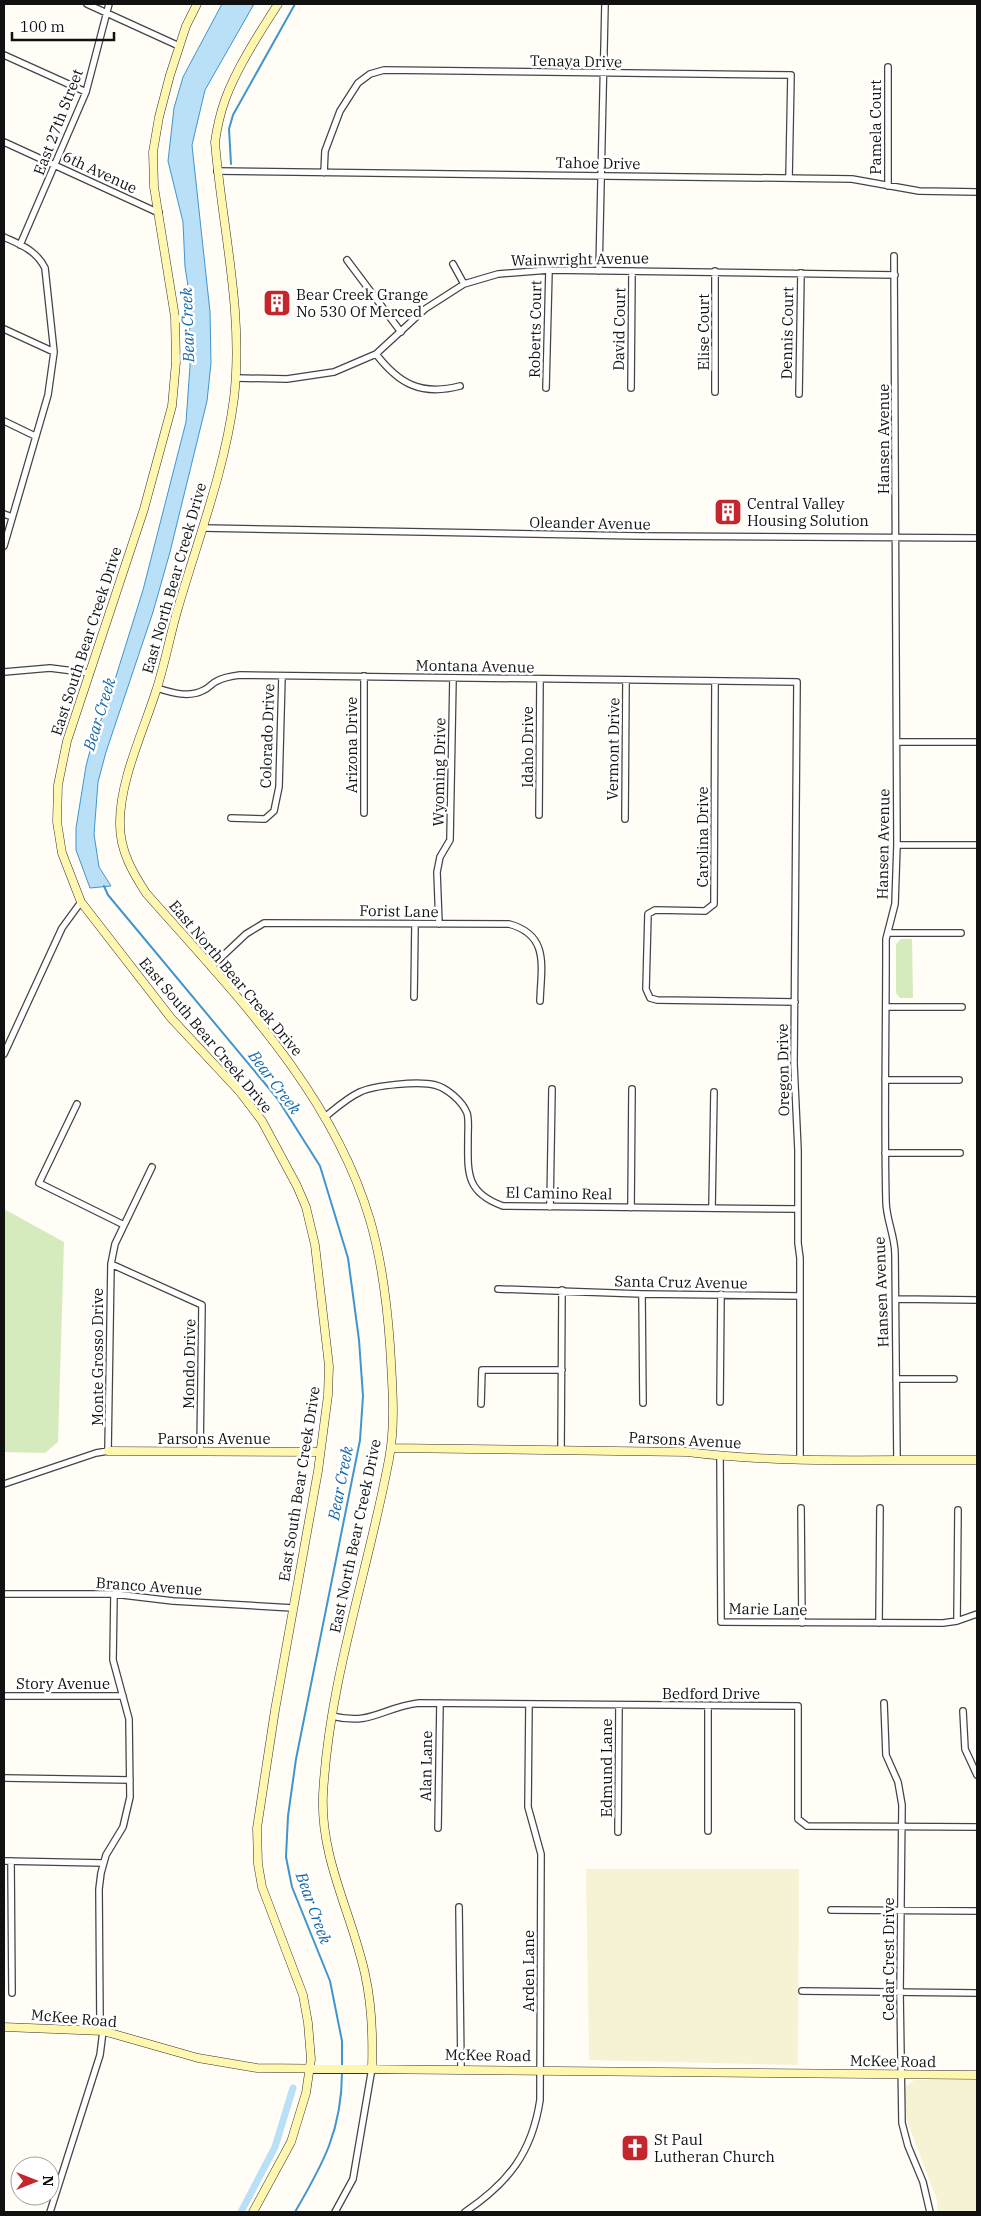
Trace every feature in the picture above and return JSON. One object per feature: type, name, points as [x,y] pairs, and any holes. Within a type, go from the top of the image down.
[{"type":"street","points":[[87,4],[179,46]]},
{"type":"street","name":"East 27th Street","points":[[20,245],[86,92],[109,4]]},
{"type":"street","name":"East South Bear Creek Drive","points":[[197,4],[179,46],[154,138],[153,180],[175,317],[176,362],[172,406],[144,509],[67,741],[58,784],[57,807],[58,837],[62,853],[81,902],[165,1012],[240,1092],[262,1121],[297,1186],[306,1207],[316,1245],[329,1366],[320,1452],[259,1805],[257,1849],[262,1887],[303,1996],[310,2039],[310,2069],[301,2112],[291,2142],[253,2212]]},
{"type":"street","name":"East North Bear Creek Drive","points":[[278,4],[225,99],[215,142],[217,171],[232,280],[236,378],[229,430],[157,688],[127,779],[122,802],[120,826],[123,850],[134,874],[146,893],[281,1050],[325,1117],[354,1174],[370,1218],[379,1254],[388,1311],[392,1412],[391,1448],[343,1654],[332,1716],[324,1788],[323,1822],[330,1863],[365,1972],[373,2030],[372,2068],[353,2179],[335,2212]]},
{"type":"street","points":[[599,271],[605,4]]},
{"type":"street","points":[[4,55],[86,92]]},
{"type":"street","name":"Pamela Court","points":[[888,67],[888,186]]},
{"type":"street","name":"Tenaya Drive","points":[[324,172],[325,151],[334,122],[358,83],[370,74],[384,70],[791,75],[789,178]]},
{"type":"street","name":"6th Avenue","points":[[4,142],[158,213]]},
{"type":"street","name":"Tahoe Drive","points":[[217,171],[852,179],[919,191],[977,192]]},
{"type":"street","points":[[4,237],[31,250],[40,258],[45,268],[54,352],[48,395],[4,546]]},
{"type":"street","name":"Hansen Avenue","points":[[894,256],[897,845],[895,904],[888,933],[886,1204],[895,1245],[897,1460]]},
{"type":"street","points":[[347,260],[402,332]]},
{"type":"street","points":[[453,264],[464,284]]},
{"type":"street","name":"Wainwright Avenue","points":[[236,378],[287,379],[334,372],[376,354],[425,309],[464,284],[498,274],[548,270],[895,274]]},
{"type":"street","name":"Roberts Court","points":[[546,388],[548,270]]},
{"type":"street","name":"David Court","points":[[631,388],[632,271]]},
{"type":"street","name":"Elise Court","points":[[715,392],[716,271]]},
{"type":"street","name":"Dennis Court","points":[[799,394],[800,273]]},
{"type":"street","points":[[4,329],[54,352]]},
{"type":"street","points":[[376,354],[388,370],[399,379],[414,386],[443,391],[460,386]]},
{"type":"street","points":[[4,421],[35,436]]},
{"type":"street","points":[[4,514],[12,517]]},
{"type":"street","name":"Oleander Avenue","points":[[203,528],[606,536],[977,538]]},
{"type":"street","points":[[4,672],[50,668],[90,673]]},
{"type":"street","name":"Montana Avenue","points":[[157,688],[172,693],[193,694],[205,690],[216,681],[226,677],[282,676],[797,682]]},
{"type":"street","name":"Colorado Drive","points":[[231,818],[265,818],[274,811],[279,787],[282,676]]},
{"type":"street","name":"Arizona Drive","points":[[364,676],[364,813]]},
{"type":"street","name":"Wyoming Drive","points":[[439,924],[437,872],[440,857],[450,840],[453,678]]},
{"type":"street","name":"Idaho Drive","points":[[539,815],[540,679]]},
{"type":"street","name":"Vermont Drive","points":[[625,819],[626,680]]},
{"type":"street","name":"Carolina Drive","points":[[715,681],[714,904],[705,911],[655,910],[648,914],[646,989],[650,998],[657,1000],[795,1002]]},
{"type":"street","name":"Oregon Drive","points":[[797,682],[794,1089],[798,1135],[800,1458]]},
{"type":"street","points":[[897,742],[977,742]]},
{"type":"street","points":[[897,845],[977,845]]},
{"type":"street","points":[[4,1054],[62,928],[81,902]]},
{"type":"street","name":"Forist Lane","points":[[211,967],[246,934],[264,923],[509,924],[523,928],[532,934],[540,949],[540,1001]]},
{"type":"street","points":[[414,997],[415,924]]},
{"type":"street","points":[[888,933],[961,933]]},
{"type":"street","points":[[886,1007],[962,1007]]},
{"type":"street","points":[[886,1080],[959,1080]]},
{"type":"street","name":"El Camino Real","points":[[325,1117],[352,1096],[365,1090],[398,1084],[435,1085],[448,1091],[460,1102],[467,1113],[468,1173],[472,1184],[479,1194],[487,1200],[503,1206],[798,1210]]},
{"type":"street","points":[[550,1207],[552,1089]]},
{"type":"street","points":[[632,1090],[632,1208]]},
{"type":"street","points":[[712,1208],[714,1092]]},
{"type":"street","points":[[77,1104],[40,1183],[124,1225]]},
{"type":"street","points":[[886,1153],[960,1153]]},
{"type":"street","name":"Monte Grosso Drive","points":[[108,1451],[111,1264],[115,1244],[152,1167]]},
{"type":"street","name":"Mondo Drive","points":[[111,1264],[202,1305],[200,1452]]},
{"type":"street","name":"Santa Cruz Avenue","points":[[498,1289],[642,1294],[800,1296]]},
{"type":"street","points":[[562,1290],[562,1450]]},
{"type":"street","points":[[642,1294],[643,1403]]},
{"type":"street","points":[[720,1402],[721,1294]]},
{"type":"street","points":[[896,1299],[977,1300]]},
{"type":"street","points":[[481,1404],[482,1370],[562,1370]]},
{"type":"street","points":[[896,1379],[954,1379]]},
{"type":"street","name":"Parsons Avenue","points":[[391,1448],[687,1452],[720,1456],[977,1460]]},
{"type":"street","points":[[4,1484],[96,1453],[108,1451]]},
{"type":"street","name":"Parsons Avenue","points":[[108,1451],[320,1452]]},
{"type":"street","name":"Marie Lane","points":[[720,1456],[722,1622],[943,1623],[957,1621],[977,1614]]},
{"type":"street","points":[[801,1508],[802,1622]]},
{"type":"street","points":[[879,1623],[880,1508]]},
{"type":"street","points":[[957,1621],[958,1510]]},
{"type":"street","name":"Branco Avenue","points":[[4,1594],[114,1594],[173,1601],[293,1608]]},
{"type":"street","points":[[50,2212],[98,2064],[103,2031],[100,2021],[99,1889],[103,1863],[111,1844],[123,1826],[129,1806],[129,1719],[113,1660],[114,1594]]},
{"type":"street","name":"Story Avenue","points":[[4,1696],[123,1696]]},
{"type":"street","name":"Bedford Drive","points":[[332,1716],[346,1720],[363,1720],[406,1704],[798,1706],[798,1820],[807,1826],[977,1827]]},
{"type":"street","name":"Alan Lane","points":[[438,1828],[440,1704]]},
{"type":"street","name":"Arden Lane","points":[[465,2212],[509,2176],[521,2159],[539,2111],[541,2070],[541,1854],[528,1806],[529,1704]]},
{"type":"street","name":"Cedar Crest Drive","points":[[884,1704],[886,1755],[900,1792],[902,1826],[900,1911],[901,2107],[904,2135],[923,2182],[930,2212]]},
{"type":"street","name":"Edmund Lane","points":[[618,1832],[619,1705]]},
{"type":"street","points":[[708,1706],[708,1831]]},
{"type":"street","points":[[963,1711],[964,1749],[977,1775]]},
{"type":"street","points":[[4,1778],[130,1780]]},
{"type":"street","points":[[4,1861],[103,1863]]},
{"type":"street","points":[[11,1861],[12,1993]]},
{"type":"street","points":[[458,1907],[461,2068]]},
{"type":"street","points":[[832,1910],[977,1911]]},
{"type":"street","points":[[802,1991],[977,1993]]},
{"type":"street","name":"McKee Road","points":[[4,2027],[103,2031],[227,2064],[257,2068],[461,2068],[977,2075]]},
{"type":"shaded area","points":[[586,1869],[799,1869],[798,2065],[589,2060]]},
{"type":"shaded area","points":[[914,2080],[977,2080],[977,2212],[937,2212],[937,2200],[907,2121],[904,2088]]},
{"type":"green space","points":[[901,939],[912,939],[913,998],[900,998],[896,993],[896,944]]},
{"type":"green space","points":[[4,1209],[64,1242],[58,1442],[45,1453],[4,1452]]},
{"type":"water","points":[[222,4],[254,4],[205,90],[192,145],[210,312],[211,363],[207,401],[170,552],[153,612],[106,752],[98,782],[94,834],[99,867],[111,886],[90,888],[76,850],[76,828],[86,766],[93,739],[107,705],[143,590],[186,422],[190,366],[191,305],[185,267],[183,222],[168,161],[174,108],[183,77]]},
{"type":"waterway","points":[[231,164],[229,129],[233,115],[295,4]]},
{"type":"waterway","name":"Bear Creek","points":[[104,886],[108,895],[277,1098],[320,1166],[348,1258],[359,1340],[363,1396],[360,1440],[296,1759],[288,1816],[286,1857],[292,1887],[330,1981],[342,2041],[342,2068]]},
{"type":"waterway","name":"Bear Creek","points":[[295,2212],[322,2162],[335,2129],[339,2112],[342,2072]]},
{"type":"waterway","points":[[241,2212],[275,2147],[293,2088]]},
{"type":"place","name":"Bear Creek Grange No 530 Of Merced","points":[[277,303]]},
{"type":"place","name":"Central Valley Housing Solution","points":[[728,512]]},
{"type":"place","name":"St Paul Lutheran Church","points":[[635,2148]]}]
